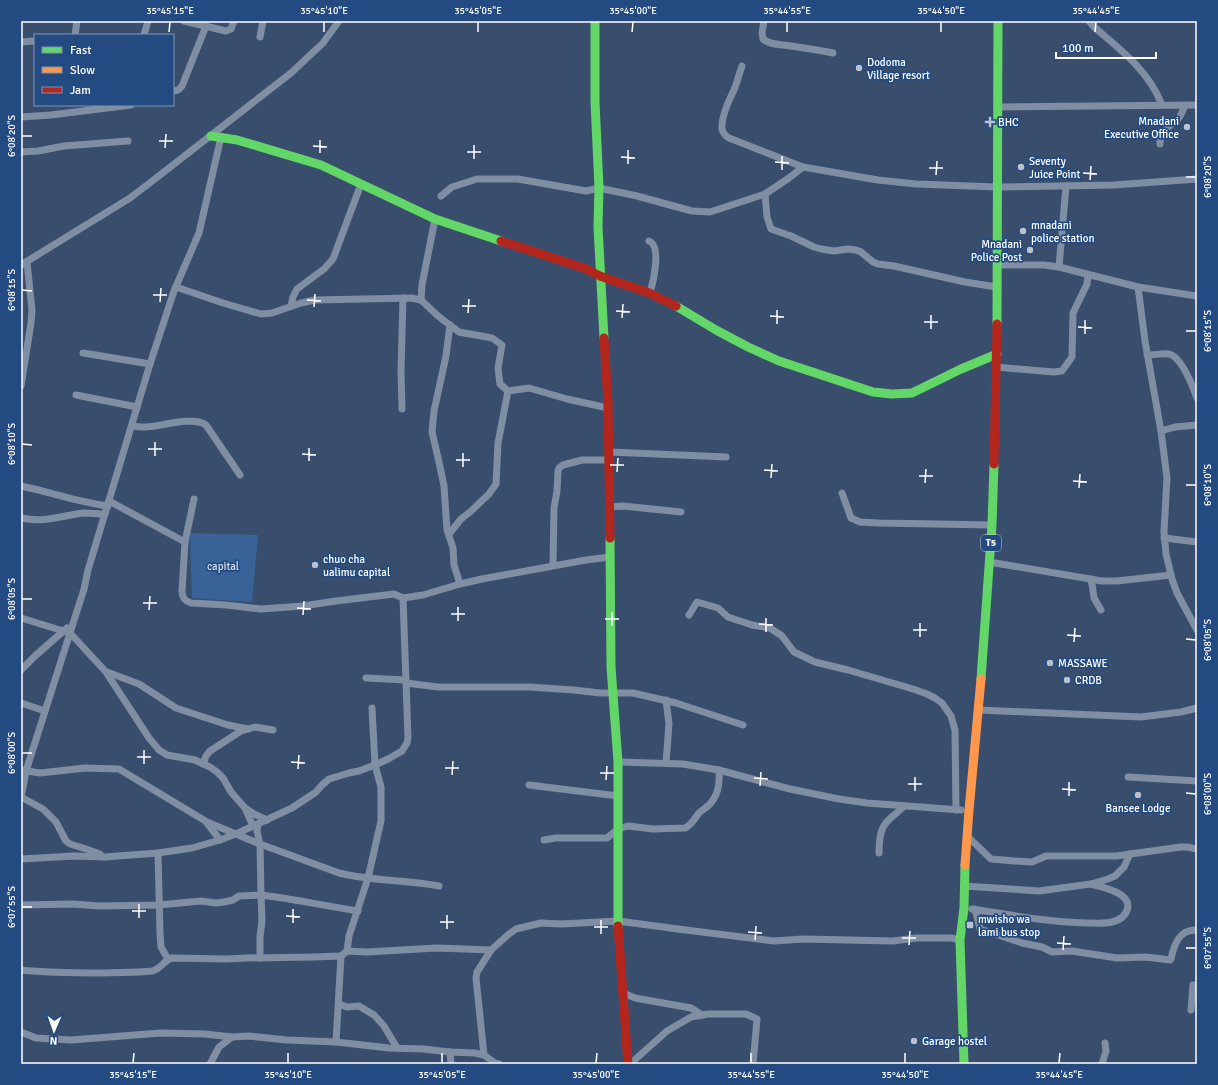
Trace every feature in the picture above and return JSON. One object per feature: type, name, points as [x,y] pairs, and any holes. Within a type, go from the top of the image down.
[{"type":"main road","points":[[595,21],[595,102],[599,188],[598,227],[608,408],[610,647],[618,762],[618,921],[629,1064]]},
{"type":"main road","name":"T5","points":[[964,1064],[960,940],[964,908],[967,836],[979,710],[992,525],[996,421],[998,288],[998,21]]},
{"type":"main road","points":[[211,136],[220,137],[321,165],[435,219],[584,268],[600,276],[650,293],[673,304],[748,347],[779,361],[829,376],[872,392],[892,394],[912,393],[961,369],[997,354]]},
{"type":"street","points":[[75,34],[77,21]]},
{"type":"street","points":[[144,34],[148,21]]},
{"type":"street","points":[[184,21],[222,30],[231,29],[234,21]]},
{"type":"street","points":[[260,37],[263,21]]},
{"type":"street","points":[[21,386],[32,310],[24,263],[130,198],[211,136],[291,73],[323,43],[339,21]]},
{"type":"street","points":[[755,21],[763,22],[763,39],[767,42],[833,53]]},
{"type":"street","points":[[1089,21],[1133,61],[1157,92],[1162,105]]},
{"type":"street","points":[[174,91],[178,90],[182,86],[206,26]]},
{"type":"street","points":[[21,42],[34,41]]},
{"type":"street","points":[[742,66],[734,90],[729,98],[722,124],[724,134],[729,138],[803,167],[886,181],[916,184],[997,187],[1066,186],[1197,179]]},
{"type":"street","points":[[1160,144],[1160,139],[1164,131],[1179,118],[1185,105]]},
{"type":"street","points":[[998,107],[1197,105]]},
{"type":"street","points":[[21,117],[51,115],[123,106]]},
{"type":"street","points":[[105,857],[70,844],[66,841],[56,822],[43,809],[21,797],[24,771],[45,711],[67,632],[73,623],[150,364],[176,287],[199,233],[220,137]]},
{"type":"street","points":[[21,152],[38,151],[64,146],[128,141]]},
{"type":"street","points":[[441,196],[452,187],[477,179],[518,179],[586,191],[599,188],[637,196],[692,211],[710,212],[765,194],[803,167]]},
{"type":"street","points":[[291,306],[292,297],[298,289],[324,269],[333,258],[361,184]]},
{"type":"street","points":[[1059,267],[1066,186]]},
{"type":"street","points":[[765,194],[767,217],[771,229],[791,236],[814,248],[834,251],[848,249],[856,250],[878,264],[998,288]]},
{"type":"street","points":[[421,300],[422,285],[435,219]]},
{"type":"street","points":[[649,242],[655,246],[656,256],[654,278],[650,293]]},
{"type":"street","points":[[998,264],[1059,267],[1138,287],[1197,296]]},
{"type":"street","points":[[996,367],[1054,372],[1062,371],[1072,357],[1074,313],[1087,284],[1088,275]]},
{"type":"street","points":[[176,287],[261,314],[272,313],[291,306],[315,300],[404,298],[421,300],[459,332],[492,338],[502,346],[498,368],[500,384],[508,391],[529,388],[567,399],[608,408]]},
{"type":"street","points":[[1138,287],[1147,355],[1161,431],[1167,478],[1164,516],[1166,554],[1171,575],[1178,593],[1197,630]]},
{"type":"street","points":[[402,409],[401,372],[404,298]]},
{"type":"street","points":[[450,325],[446,356],[432,424],[432,432],[441,468],[445,495],[447,527],[453,548],[454,565],[460,584]]},
{"type":"street","points":[[83,353],[150,364]]},
{"type":"street","points":[[1147,355],[1169,354],[1173,356],[1182,364],[1197,398]]},
{"type":"street","points":[[449,534],[460,519],[485,498],[496,484],[498,443],[508,391]]},
{"type":"street","points":[[76,394],[137,407]]},
{"type":"street","points":[[132,426],[148,427],[185,422],[203,423],[206,425],[240,475]]},
{"type":"street","points":[[1161,431],[1175,427],[1197,425]]},
{"type":"street","points":[[553,566],[554,508],[558,471],[563,465],[582,460],[609,456],[726,457]]},
{"type":"street","points":[[21,486],[89,504],[107,507],[185,542]]},
{"type":"street","points":[[842,493],[851,518],[860,522],[889,524],[992,525]]},
{"type":"street","points":[[194,499],[185,542],[182,591],[182,596],[186,602],[191,604],[226,605],[262,609],[304,606],[394,594],[403,598],[423,595],[460,584],[586,560],[610,557]]},
{"type":"street","points":[[610,507],[623,506],[681,512]]},
{"type":"street","points":[[21,518],[45,520],[85,513],[107,507]]},
{"type":"street","points":[[1164,538],[1197,542]]},
{"type":"street","points":[[989,562],[1090,579],[1117,581],[1171,575]]},
{"type":"street","points":[[1090,579],[1094,598],[1101,610]]},
{"type":"street","points":[[21,859],[74,856],[105,857],[158,853],[192,848],[220,840],[267,820],[292,808],[316,792],[322,784],[329,779],[375,765],[402,751],[408,738],[403,598]]},
{"type":"street","points":[[690,615],[697,602],[718,608],[728,617],[752,625],[770,628],[782,636],[794,652],[814,662],[913,689],[935,698],[946,707],[951,716],[955,730],[956,810]]},
{"type":"street","points":[[21,618],[67,632],[106,672],[149,738],[159,750],[167,755],[195,760],[218,772],[231,792],[245,808],[256,825],[260,844],[262,921],[260,958]]},
{"type":"street","points":[[21,670],[35,656],[67,632]]},
{"type":"street","points":[[106,672],[139,684],[176,708],[248,729]]},
{"type":"street","points":[[366,678],[406,681],[438,687],[528,687],[574,690],[600,694],[633,693],[666,700],[743,725]]},
{"type":"street","points":[[666,700],[670,724],[666,764]]},
{"type":"street","points":[[21,703],[45,711]]},
{"type":"street","points":[[336,1042],[344,953],[368,878],[381,821],[381,788],[375,765],[372,708]]},
{"type":"street","points":[[979,710],[1141,717],[1181,712],[1197,708]]},
{"type":"street","points":[[203,764],[210,751],[237,733],[255,727],[273,730]]},
{"type":"street","points":[[618,762],[683,764],[719,770],[790,789],[867,803],[969,810]]},
{"type":"street","points":[[24,771],[40,773],[85,768],[120,769],[207,822],[260,844],[339,873],[368,878],[417,882],[439,886]]},
{"type":"street","points":[[544,840],[556,838],[607,838],[618,828],[628,826],[653,828],[688,827],[716,795],[719,770]]},
{"type":"street","points":[[1128,777],[1197,781]]},
{"type":"street","points":[[529,785],[618,796]]},
{"type":"street","points":[[878,853],[881,830],[904,806]]},
{"type":"street","points":[[245,808],[267,820]]},
{"type":"street","points":[[207,822],[220,840]]},
{"type":"street","points":[[967,836],[991,859],[1032,862],[1046,856],[1116,856],[1181,847],[1197,849]]},
{"type":"street","points":[[158,853],[161,947],[168,959]]},
{"type":"street","points":[[964,886],[1039,891],[1091,884],[1108,880],[1115,876],[1124,867],[1130,854]]},
{"type":"street","points":[[964,908],[1081,923],[1110,923],[1123,916],[1127,911],[1126,899],[1118,893],[1091,884]]},
{"type":"street","points":[[21,904],[73,904],[100,906],[159,905],[201,901],[216,903],[233,900],[239,896],[261,895],[295,899],[325,906],[358,911]]},
{"type":"street","points":[[975,909],[980,929],[1022,943],[1042,947],[1052,952],[1072,951],[1116,958],[1146,956],[1170,960],[1172,959],[1176,942],[1183,934],[1190,930],[1197,930]]},
{"type":"street","points":[[484,1055],[476,978],[477,972],[491,950],[509,934],[516,929],[540,923],[561,924],[618,921],[774,941],[811,939],[893,941],[916,938],[951,938],[960,940]]},
{"type":"street","points":[[21,970],[68,973],[152,971],[157,969],[168,959],[260,958],[437,948],[491,950]]},
{"type":"street","points":[[1192,1010],[1193,985],[1197,985]]},
{"type":"street","points":[[623,993],[635,998],[691,1008],[702,1015]]},
{"type":"street","points":[[339,1004],[347,1007],[359,1006],[374,1015],[384,1026],[397,1048]]},
{"type":"street","points":[[629,1064],[667,1031],[691,1017],[708,1014],[746,1014],[757,1019],[753,1064]]},
{"type":"street","points":[[21,1032],[36,1038],[71,1040],[161,1033],[205,1034],[232,1037],[248,1036],[475,1053],[484,1055],[495,1063],[499,1064]]},
{"type":"street","points":[[210,1064],[219,1047],[232,1037]]},
{"type":"street","points":[[1102,1064],[1106,1051],[1105,1043]]},
{"type":"street","points":[[450,1052],[451,1064]]},
{"type":"green space","name":"capital","points":[[190,533],[258,535],[252,602],[192,598]]},
{"type":"traffic: fast","points":[[595,21],[595,102],[599,188],[598,227],[604,338]]},
{"type":"traffic: fast","points":[[997,324],[998,21]]},
{"type":"traffic: fast","points":[[211,136],[237,140],[321,165],[435,219],[501,241]]},
{"type":"traffic: fast","points":[[676,306],[716,330],[779,361],[873,392],[892,394],[912,393],[961,369],[997,354]]},
{"type":"traffic: fast","points":[[981,679],[992,525],[994,464]]},
{"type":"traffic: fast","points":[[610,538],[611,667],[618,762],[618,926]]},
{"type":"traffic: fast","points":[[964,1064],[960,940],[964,908],[965,865]]},
{"type":"traffic: slow","points":[[965,865],[981,679]]},
{"type":"traffic: jam","points":[[501,241],[584,268],[600,276],[647,292],[676,306]]},
{"type":"traffic: jam","points":[[994,464],[997,324]]},
{"type":"traffic: jam","points":[[604,338],[608,402],[610,538]]},
{"type":"traffic: jam","points":[[618,926],[628,1064]]},
{"type":"place","name":"Dodoma Village resort","points":[[859,68]]},
{"type":"place","name":"BHC","points":[[990,122]]},
{"type":"place","name":"Mnadani Executive Office","points":[[1187,127]]},
{"type":"place","name":"Seventy Juice Point","points":[[1021,167]]},
{"type":"place","name":"mnadani police station","points":[[1023,231]]},
{"type":"place","name":"Mnadani Police Post","points":[[1030,250]]},
{"type":"place","name":"chuo cha ualimu capital","points":[[315,565]]},
{"type":"place","name":"MASSAWE","points":[[1050,663]]},
{"type":"place","name":"CRDB","points":[[1067,680]]},
{"type":"place","name":"Bansee Lodge","points":[[1138,795]]},
{"type":"place","name":"mwisho wa lami bus stop","points":[[970,925]]},
{"type":"place","name":"Garage hostel","points":[[914,1041]]}]
